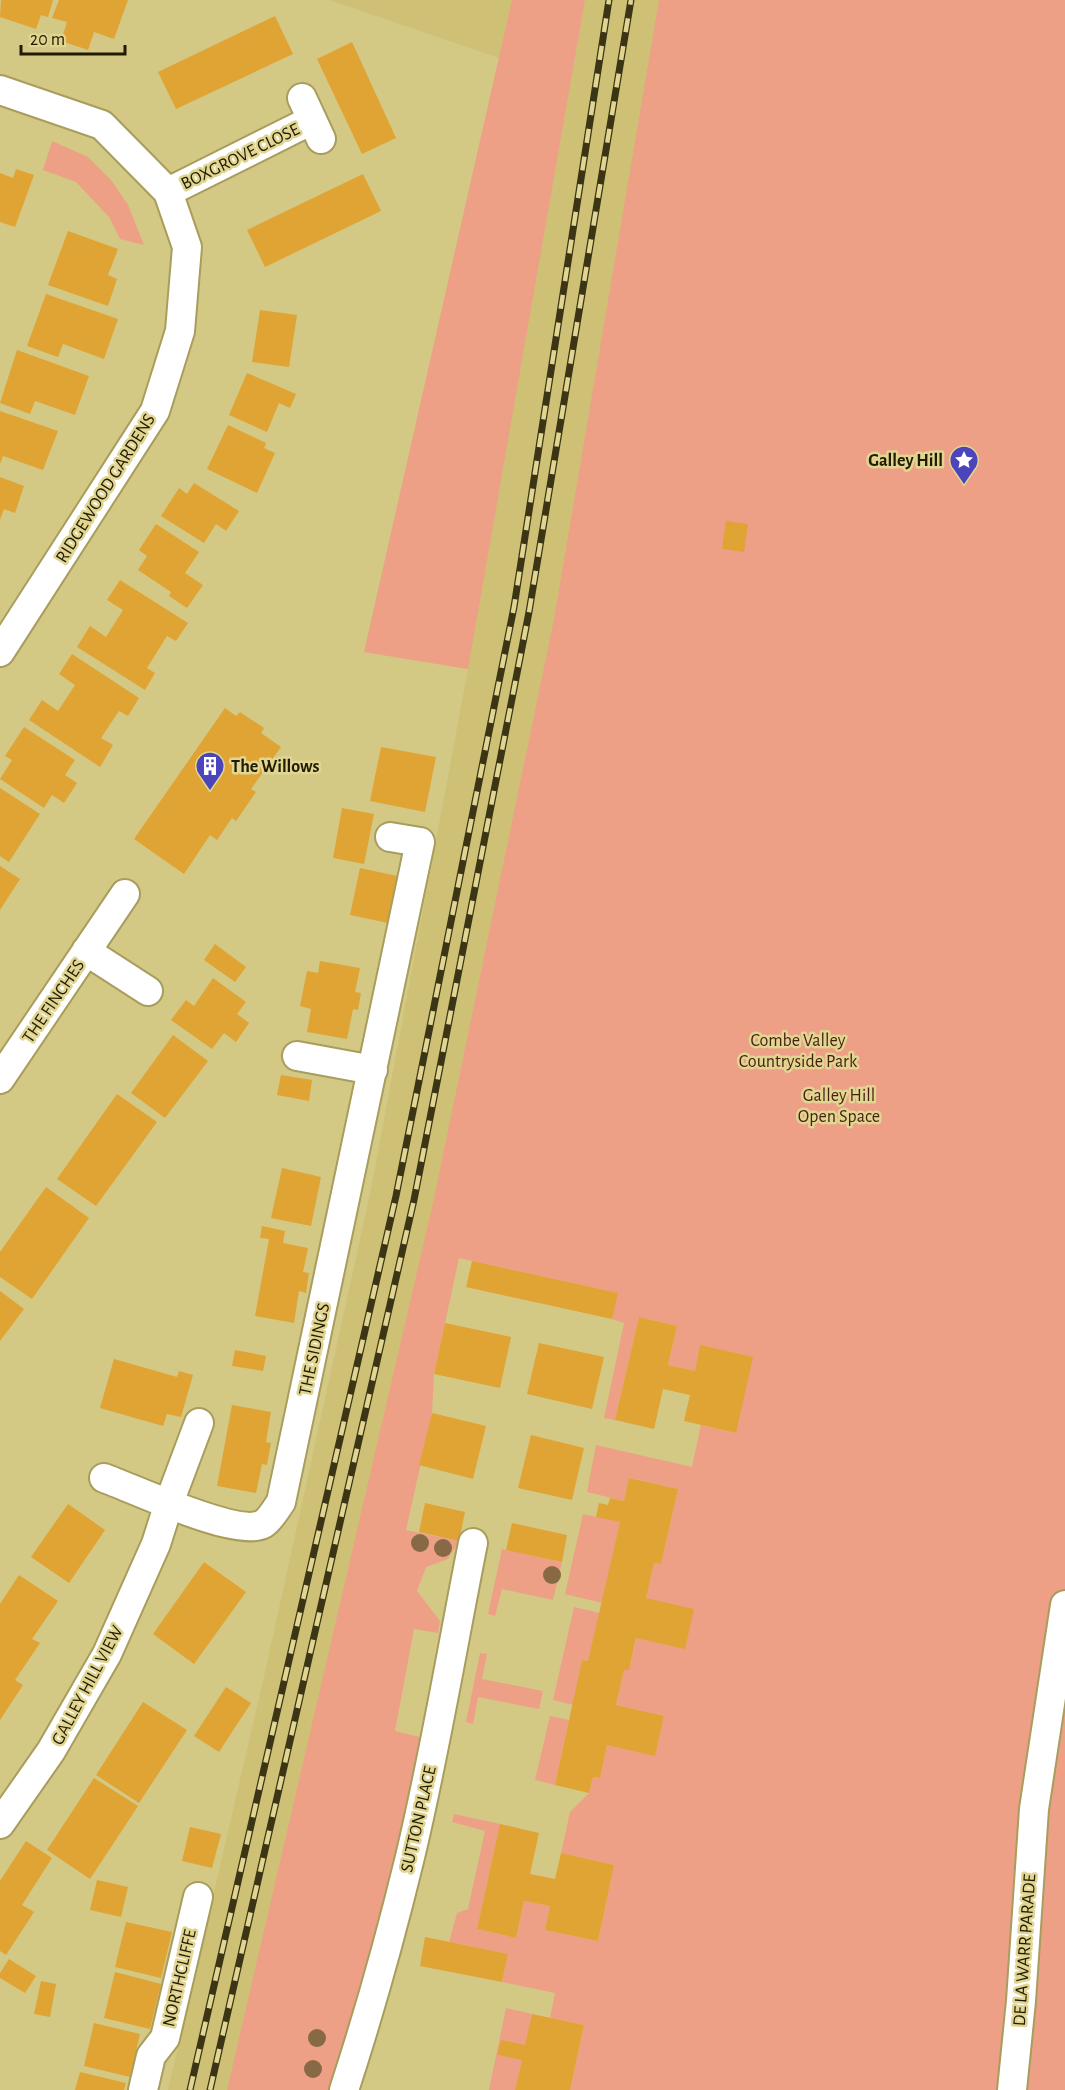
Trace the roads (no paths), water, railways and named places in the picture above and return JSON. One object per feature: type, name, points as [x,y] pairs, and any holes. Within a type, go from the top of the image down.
[{"type":"street","name":"RIDGEWOOD GARDENS","points":[[0,90],[102,126],[168,192],[187,247],[180,331],[155,411],[0,652]]},
{"type":"street","name":"BOXGROVE CLOSE","points":[[168,192],[312,119]]},
{"type":"street","name":"THE SIDINGS","points":[[169,1503],[219,1522],[251,1528],[266,1523],[281,1502],[420,842],[390,837]]},
{"type":"street","name":"THE FINCHES","points":[[0,1079],[125,894]]},
{"type":"street","name":"THE FINCHES","points":[[87,951],[148,991]]},
{"type":"street","points":[[297,1056],[373,1070]]},
{"type":"street","name":"GALLEY HILL VIEW","points":[[0,1824],[51,1751],[107,1654],[156,1544],[199,1423]]},
{"type":"street","points":[[104,1478],[169,1503]]},
{"type":"street","name":"SUTTON PLACE","points":[[344,2090],[380,1971],[410,1857],[437,1733],[473,1543]]},
{"type":"street","name":"DE LA WARR PARADE","points":[[1012,2090],[1021,2001],[1034,1809],[1065,1605]]},
{"type":"street","name":"NORTHCLIFFE","points":[[143,2090],[151,2056],[165,2038],[198,1897]]},
{"type":"railway","points":[[190,2090],[396,1196],[514,607],[609,0]]},
{"type":"railway","points":[[210,2090],[414,1200],[529,612],[631,0]]},
{"type":"place","name":"Galley Hill","points":[[964,486]]},
{"type":"place","name":"The Willows","points":[[210,792]]},
{"type":"park label","name":"Combe Valley Countryside Park","points":[[798,1050]]},
{"type":"park label","name":"Galley Hill Open Space","points":[[839,1105]]}]
